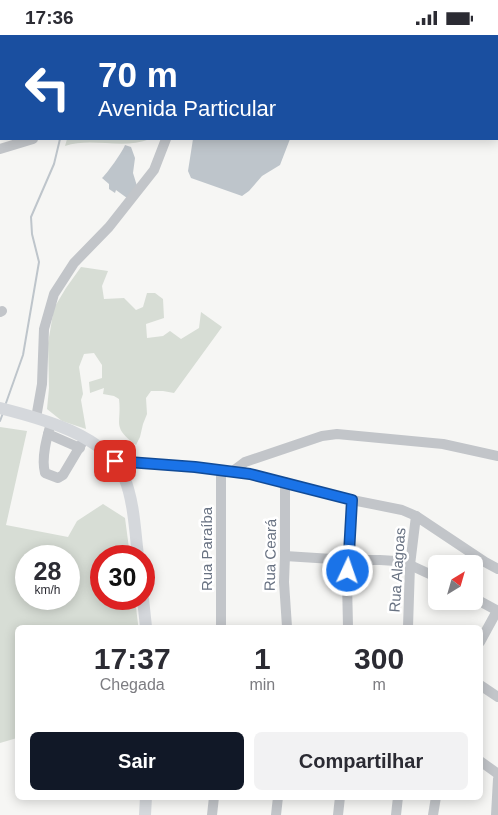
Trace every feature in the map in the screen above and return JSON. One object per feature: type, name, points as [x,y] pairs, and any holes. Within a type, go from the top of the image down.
[{"type":"main road","points":[[0,408],[36,418],[50,428],[115,461],[124,477],[129,494],[136,545]]},
{"type":"main road","points":[[144,610],[146,625]]},
{"type":"main road","points":[[145,815],[146,800]]},
{"type":"street","points":[[0,149],[31,140]]},
{"type":"street","points":[[36,418],[42,384],[44,329],[54,294],[74,263],[109,227],[154,171],[166,140]]},
{"type":"street","points":[[50,428],[43,467],[45,473],[58,478],[63,475],[82,443]]},
{"type":"street","points":[[233,471],[245,462],[322,436],[337,434],[443,443],[498,456]]},
{"type":"street","points":[[115,461],[233,471],[402,510],[416,516],[498,569]]},
{"type":"street","name":"Rua Paraíba","points":[[220,625],[221,470]]},
{"type":"street","name":"Rua Ceará","points":[[285,482],[284,602],[287,625]]},
{"type":"street","points":[[348,625],[348,560],[352,500]]},
{"type":"street","name":"Rua Alagoas","points":[[408,625],[410,565],[416,516]]},
{"type":"street","points":[[285,555],[348,560],[396,561],[428,573]]},
{"type":"street","points":[[483,603],[498,611],[483,637]]},
{"type":"street","points":[[483,687],[498,697]]},
{"type":"street","points":[[483,763],[498,774]]},
{"type":"street","points":[[496,815],[498,779]]},
{"type":"street","points":[[212,815],[214,800]]},
{"type":"street","points":[[276,815],[278,800]]},
{"type":"street","points":[[338,815],[340,800]]},
{"type":"street","points":[[396,815],[398,800]]},
{"type":"street","points":[[433,815],[436,800]]},
{"type":"shaded area","points":[[67,140],[147,140],[118,144],[86,143],[65,146]]},
{"type":"shaded area","points":[[193,140],[290,140],[280,165],[262,176],[242,196],[191,178],[188,171]]},
{"type":"shaded area","points":[[125,145],[131,147],[135,158],[133,173],[137,186],[127,198],[116,190],[115,193],[109,189],[109,184],[102,178]]},
{"type":"shaded area","points":[[81,267],[108,271],[102,286],[104,299],[124,298],[136,310],[143,307],[147,293],[155,293],[163,299],[164,318],[146,324],[147,338],[163,336],[170,331],[181,339],[199,328],[201,312],[222,327],[174,393],[151,391],[146,398],[147,414],[136,445],[120,429],[119,399],[103,394],[104,388],[90,393],[89,382],[102,378],[102,365],[94,353],[84,354],[79,367],[83,394],[81,400],[86,429],[62,421],[47,409],[49,388],[48,343],[54,308]]},
{"type":"shaded area","points":[[0,427],[27,431],[6,525],[68,537],[77,521],[103,504],[125,518],[129,545],[90,545],[90,610],[136,610],[138,625],[15,625],[15,739],[0,743]]},
{"type":"waterway","points":[[6,403],[23,355],[39,262],[32,234],[31,217],[54,164],[60,140]]},
{"type":"waterway","points":[[0,421],[3,413]]},
{"type":"route","points":[[115,461],[195,467],[250,474],[352,500],[348,571]]}]
